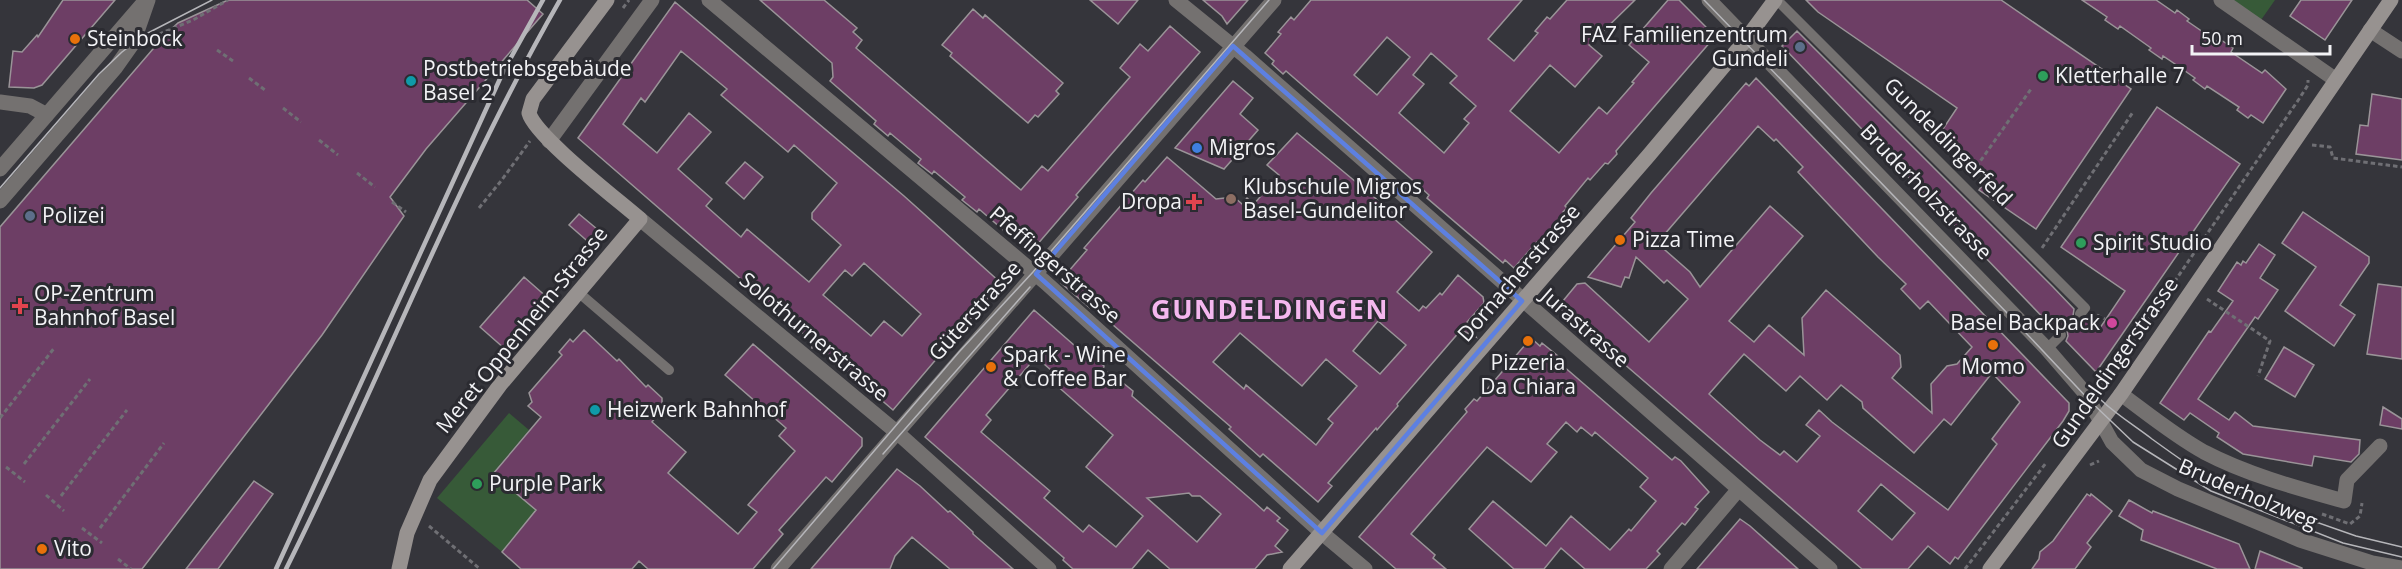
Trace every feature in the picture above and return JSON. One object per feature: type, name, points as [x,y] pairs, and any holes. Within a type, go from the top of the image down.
[{"type":"main road","points":[[538,130],[530,119],[530,106],[607,0]]},
{"type":"main road","name":"Dornacherstrasse","points":[[1290,569],[1746,39],[1776,0]]},
{"type":"main road","name":"Gundeldingerstrasse","points":[[1990,569],[2121,394],[2391,0]]},
{"type":"main road","name":"Solothurnerstrasse","points":[[538,130],[640,219]]},
{"type":"main road","name":"Meret Oppenheim-Strasse","points":[[399,569],[414,513],[430,480],[500,385],[640,219]]},
{"type":"street","points":[[0,169],[147,0]]},
{"type":"street","points":[[0,201],[116,67],[133,43],[147,0]]},
{"type":"street","points":[[549,141],[652,0]]},
{"type":"street","name":"Pfeffingerstrasse","points":[[710,0],[1036,274],[1322,533],[1365,569]]},
{"type":"street","name":"Jurastrasse","points":[[1176,0],[1233,46],[1830,569]]},
{"type":"street","name":"Güterstrasse","points":[[778,569],[1274,0]]},
{"type":"street","name":"Bruderholzstrasse","points":[[1709,0],[2047,349],[2082,388],[2100,423]]},
{"type":"street","points":[[2221,0],[2336,80]]},
{"type":"street","points":[[2370,30],[2402,51]]},
{"type":"street","points":[[0,102],[30,106],[47,115]]},
{"type":"street","name":"Solothurnerstrasse","points":[[640,219],[896,432],[1049,569]]},
{"type":"street","name":"Bruderholzweg","points":[[2121,394],[2161,424],[2205,452],[2252,472],[2344,501],[2348,480],[2380,446]]},
{"type":"street","name":"Bruderholzweg","points":[[2100,423],[2112,442],[2141,470],[2178,489],[2300,540],[2372,563],[2402,568]]},
{"type":"street","points":[[1671,569],[1738,490]]},
{"type":"lane","name":"Gundeldingerfeld","points":[[1776,0],[1964,184],[2085,308],[2080,314]]},
{"type":"lane","points":[[578,292],[669,370]]},
{"type":"lane","points":[[2047,349],[2061,335]]},
{"type":"path","points":[[172,30],[228,0]]},
{"type":"path","points":[[623,8],[629,0]]},
{"type":"path","points":[[217,50],[233,61]]},
{"type":"path","points":[[2100,385],[2115,369],[2308,85],[2307,75]]},
{"type":"path","points":[[249,78],[265,90]]},
{"type":"path","points":[[1964,184],[2031,89]]},
{"type":"path","points":[[283,108],[301,122]]},
{"type":"path","points":[[2036,258],[2133,112]]},
{"type":"path","points":[[479,208],[538,130]]},
{"type":"path","points":[[319,140],[338,154]]},
{"type":"path","points":[[2312,145],[2330,147],[2333,158],[2402,167]]},
{"type":"path","points":[[357,173],[375,187]]},
{"type":"path","points":[[392,202],[406,212]]},
{"type":"path","points":[[2207,299],[2270,341],[2258,376]]},
{"type":"path","points":[[0,418],[55,347]]},
{"type":"path","points":[[24,464],[90,379]]},
{"type":"path","points":[[61,496],[126,410]]},
{"type":"path","points":[[100,528],[164,443]]},
{"type":"path","points":[[1965,569],[2051,457]]},
{"type":"path","points":[[6,467],[25,482]]},
{"type":"path","points":[[46,495],[64,511]]},
{"type":"path","points":[[414,513],[480,569]]},
{"type":"path","points":[[82,528],[102,543]]},
{"type":"path","points":[[118,559],[131,569]]},
{"type":"highlighted area","points":[[1233,46],[1522,301],[1322,533],[1036,274]]},
{"type":"green space","points":[[2231,0],[2275,0],[2261,20]]},
{"type":"green space","name":"Purple Park","points":[[509,413],[529,430],[493,473],[536,510],[502,552],[437,498]]},
{"type":"building","points":[[63,0],[115,0],[42,85],[34,88],[9,87],[13,51],[22,52],[37,35],[38,37]]},
{"type":"building","points":[[228,0],[527,0],[543,14],[426,149],[390,197],[404,216],[322,335],[142,569],[0,569],[0,227],[165,35],[178,23]]},
{"type":"building","points":[[760,0],[824,0],[857,28],[853,32],[862,40],[856,48],[1021,190],[1042,166],[1048,171],[1130,77],[1120,68],[1140,44],[1148,51],[1170,26],[1200,52],[1076,195],[1078,197],[1030,253],[979,209],[977,212],[962,200],[965,197],[934,171],[932,174],[918,163],[921,159],[890,133],[888,136],[874,124],[876,121],[830,81],[833,77],[832,63]]},
{"type":"building","points":[[1090,0],[1138,0],[1118,24]]},
{"type":"building","points":[[1203,0],[1248,0],[1227,24],[1222,16]]},
{"type":"building","points":[[1311,0],[1522,0],[1488,39],[1514,61],[1538,33],[1535,31],[1547,17],[1550,19],[1567,0],[1635,0],[1589,45],[1602,56],[1575,87],[1550,65],[1510,111],[1559,153],[1599,107],[1607,114],[1649,62],[1629,45],[1668,0],[1679,0],[1711,32],[1712,40],[1616,151],[1617,154],[1608,164],[1605,163],[1590,180],[1588,178],[1565,206],[1567,208],[1563,212],[1566,215],[1514,268],[1505,260],[1503,263],[1427,198],[1429,195],[1417,184],[1286,71],[1283,74],[1272,64],[1274,61],[1265,53],[1281,34],[1278,32],[1291,17],[1294,20]],"holes":[[[1387,37],[1410,57],[1377,95],[1354,75]],[[1431,53],[1457,76],[1450,83],[1476,106],[1464,119],[1469,123],[1444,153],[1399,113],[1424,84],[1413,75]]]},
{"type":"building","points":[[1806,0],[2001,0],[2131,89],[2036,229],[1979,190],[1990,174],[1937,138],[1957,108],[1818,12]]},
{"type":"building","points":[[2082,0],[2156,0],[2175,13],[2177,10],[2189,19],[2187,21],[2219,43],[2221,40],[2233,48],[2231,52],[2262,73],[2265,70],[2286,89],[2263,123],[2251,115],[2248,118],[2237,110],[2239,107],[2207,86],[2205,89],[2193,80],[2195,78],[2163,56],[2162,59],[2149,50],[2151,48],[2120,26],[2118,29],[2105,20],[2107,17]]},
{"type":"building","points":[[2301,0],[2352,0],[2325,40],[2290,16]]},
{"type":"building","points":[[675,2],[904,196],[1001,283],[893,410],[820,347],[812,348],[812,341],[578,138]],"holes":[[[681,51],[727,89],[721,95],[788,152],[794,145],[837,183],[812,213],[812,219],[841,245],[809,282],[747,229],[741,237],[706,206],[712,199],[678,169],[711,132],[689,113],[657,153],[623,124],[641,98],[645,102]],[[864,263],[921,314],[902,336],[884,321],[871,336],[823,295],[845,270],[852,276]]]},
{"type":"building","points":[[973,9],[983,18],[985,15],[1063,83],[1056,91],[1059,94],[1038,117],[1035,115],[1028,123],[950,56],[952,53],[942,45]]},
{"type":"building","points":[[1797,31],[2053,287],[2074,309],[2073,316],[2078,321],[2086,318],[2100,328],[2125,291],[2061,247],[2157,107],[2240,164],[2096,372],[2066,341],[2067,330],[2062,328],[2055,330],[1782,46]]},
{"type":"building","points":[[1756,78],[2069,403],[2069,411],[2063,421],[1958,559],[1955,557],[1950,564],[1928,546],[1908,569],[1862,569],[1558,307],[1577,284],[1585,283],[1649,342],[1688,299],[1667,280],[1664,283],[1636,257],[1629,278],[1625,277],[1621,287],[1588,277],[1635,222],[1631,218],[1651,193],[1746,83],[1749,86]],"holes":[[[1758,126],[1774,141],[1776,139],[1803,167],[1798,172],[1906,284],[1901,289],[1920,309],[1928,301],[1972,347],[1957,364],[1947,366],[1931,384],[1932,413],[1892,378],[1901,367],[1900,355],[1826,290],[1802,318],[1804,355],[1769,325],[1754,342],[1729,321],[1803,236],[1770,206],[1700,287],[1690,272],[1657,243]],[[1744,354],[1786,391],[1800,376],[1827,400],[1841,385],[1862,402],[1863,408],[1914,453],[1944,419],[1951,425],[1992,373],[2020,402],[1992,439],[1997,444],[1948,510],[1819,410],[1806,425],[1820,436],[1797,462],[1784,451],[1780,455],[1760,440],[1709,394]],[[1881,484],[1915,513],[1892,540],[1858,511]]]},
{"type":"building","points":[[1233,81],[1253,98],[1240,114],[1258,130],[1224,169],[1175,148]]},
{"type":"building","points":[[2372,94],[2402,99],[2402,160],[2356,154],[2360,125],[2368,126]]},
{"type":"building","points":[[1297,133],[1392,212],[1392,217],[1432,252],[1397,292],[1419,311],[1423,306],[1426,308],[1440,293],[1442,295],[1458,275],[1483,297],[1484,303],[1467,322],[1476,337],[1461,330],[1397,404],[1398,406],[1328,483],[1332,486],[1318,502],[1263,454],[1260,457],[1229,429],[1231,427],[1091,306],[1090,308],[1061,283],[1061,280],[1087,250],[1084,248],[1143,180],[1145,182],[1167,157],[1216,199],[1234,197],[1242,204],[1247,198],[1254,204],[1279,175],[1267,165]],"holes":[[[1378,321],[1406,345],[1380,374],[1353,351]],[[1240,333],[1302,386],[1326,359],[1357,386],[1328,419],[1333,423],[1316,445],[1246,385],[1244,389],[1213,362]]]},
{"type":"building","points":[[745,162],[763,177],[744,199],[726,183]]},
{"type":"building","points":[[2303,212],[2369,257],[2369,263],[2340,305],[2355,315],[2334,346],[2285,311],[2316,267],[2282,243]]},
{"type":"building","points":[[579,214],[603,234],[593,246],[569,225]]},
{"type":"building","points":[[2259,244],[2275,255],[2260,278],[2278,290],[2258,319],[2255,317],[2198,399],[2229,420],[2235,412],[2253,426],[2360,440],[2359,454],[2351,462],[2314,456],[2312,466],[2243,454],[2217,437],[2219,433],[2190,413],[2184,420],[2160,403],[2209,331],[2211,332],[2233,301],[2218,291],[2237,262],[2241,265],[2243,261],[2246,263]]},
{"type":"building","points":[[524,277],[549,299],[505,349],[480,327]]},
{"type":"building","points":[[2378,284],[2402,287],[2402,359],[2367,354]]},
{"type":"building","points":[[1034,310],[1091,360],[1095,359],[1104,366],[1103,370],[1133,391],[1132,396],[1264,511],[1267,507],[1280,518],[1277,521],[1288,530],[1275,546],[1282,552],[1267,555],[1255,569],[1170,569],[1148,550],[1132,569],[1073,569],[1063,560],[1064,558],[925,437]],"holes":[[[1036,357],[1060,378],[1055,384],[1113,435],[1086,467],[1143,516],[1116,547],[1089,525],[1083,532],[1044,498],[1050,491],[981,432],[991,420],[986,415]],[[1189,493],[1192,496],[1200,496],[1221,514],[1197,542],[1147,498]]]},
{"type":"building","points":[[584,330],[617,361],[619,359],[646,387],[648,385],[662,398],[662,404],[654,412],[657,415],[652,422],[686,452],[668,473],[738,534],[757,512],[748,505],[795,451],[779,436],[786,428],[725,375],[753,344],[862,438],[862,446],[832,482],[826,477],[779,530],[783,534],[753,569],[648,569],[639,561],[632,569],[521,569],[502,552],[536,510],[493,474],[541,417],[528,406],[532,402],[529,393],[562,355],[559,352],[570,339],[573,342]]},
{"type":"building","points":[[1531,338],[1540,346],[1542,343],[1558,356],[1555,359],[1672,460],[1675,457],[1681,461],[1709,492],[1695,507],[1698,509],[1685,525],[1682,523],[1657,551],[1660,554],[1646,569],[1585,569],[1561,548],[1544,569],[1514,569],[1469,529],[1493,501],[1546,546],[1571,516],[1610,550],[1629,529],[1631,531],[1656,501],[1640,487],[1648,478],[1595,432],[1592,436],[1581,427],[1577,432],[1566,422],[1547,444],[1557,452],[1531,482],[1487,447],[1411,534],[1435,555],[1433,558],[1446,569],[1396,569],[1359,537],[1467,412],[1465,409],[1474,399],[1477,401]]},
{"type":"building","points":[[2284,347],[2314,365],[2295,397],[2265,379]]},
{"type":"building","points":[[2383,407],[2402,419],[2402,429],[2380,425]]},
{"type":"building","points":[[897,469],[920,486],[948,512],[950,511],[1013,569],[950,569],[912,537],[895,556],[890,569],[811,569]]},
{"type":"building","points":[[254,481],[273,494],[218,569],[186,569]]},
{"type":"building","points":[[2087,494],[2090,496],[2091,494],[2112,511],[2087,543],[2091,547],[2075,569],[2032,569],[2039,559],[2040,552],[2053,541]]},
{"type":"building","points":[[2129,500],[2152,513],[2153,511],[2239,544],[2250,569],[2217,569],[2141,540],[2143,530],[2119,516]]},
{"type":"building","points":[[1740,519],[1750,526],[1798,569],[1697,569]]},
{"type":"building","points":[[2260,551],[2302,568],[2302,569],[2255,569]]},
{"type":"tram line","points":[[0,188],[99,74],[122,52],[146,34],[212,0]]},
{"type":"tram line","points":[[773,569],[959,352],[1033,272],[1269,0]]},
{"type":"tram line","points":[[1704,0],[2091,402],[2133,442],[2211,491],[2343,543],[2402,557]]},
{"type":"tram line","points":[[883,454],[1030,287]]},
{"type":"tram line","points":[[2101,400],[2185,462],[2242,495]]},
{"type":"tram line","points":[[2279,509],[2356,536],[2402,547]]},
{"type":"railway","points":[[276,569],[504,70],[543,0]]},
{"type":"railway","points":[[286,569],[486,140],[560,0]]},
{"type":"place","name":"Steinbock","points":[[75,39]]},
{"type":"place","name":"FAZ Familienzentrum Gundeli","points":[[1800,47]]},
{"type":"place","name":"Kletterhalle 7","points":[[2043,76]]},
{"type":"place","name":"Postbetriebsgebäude Basel 2","points":[[411,81]]},
{"type":"place","name":"Migros","points":[[1197,148]]},
{"type":"place","name":"Klubschule Migros Basel-Gundelitor","points":[[1231,199]]},
{"type":"place","name":"Dropa","points":[[1194,202]]},
{"type":"place","name":"Polizei","points":[[30,216]]},
{"type":"place","name":"Pizza Time","points":[[1620,240]]},
{"type":"place","name":"Spirit Studio","points":[[2081,243]]},
{"type":"place","name":"OP-Zentrum Bahnhof Basel","points":[[20,306]]},
{"type":"place","name":"Basel Backpack","points":[[2112,323]]},
{"type":"place","name":"Pizzeria Da Chiara","points":[[1528,341]]},
{"type":"place","name":"Momo","points":[[1993,345]]},
{"type":"place","name":"Spark - Wine & Coffee Bar","points":[[991,367]]},
{"type":"place","name":"Heizwerk Bahnhof","points":[[595,410]]},
{"type":"place","name":"Purple Park","points":[[477,484]]},
{"type":"place","name":"Vito","points":[[42,549]]},
{"type":"district","name":"GUNDELDINGEN","points":[[1270,310]]}]
